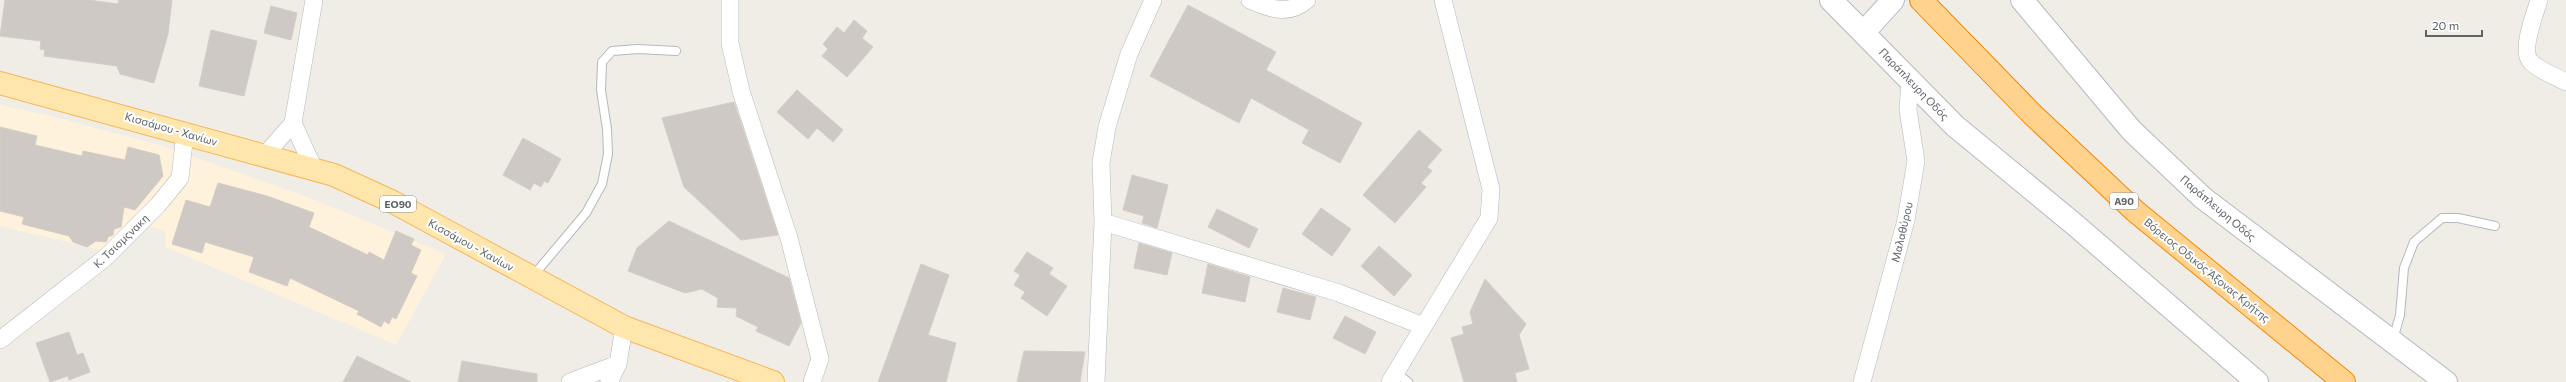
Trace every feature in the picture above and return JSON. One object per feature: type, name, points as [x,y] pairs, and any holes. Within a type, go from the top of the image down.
[{"type":"highway","name":"Βόρειος Οδικός Άξονας Κρήτης","points":[[1921,0],[2032,114],[2135,211],[2344,382]]},
{"type":"main road","name":"Κισσάμου - Χανίων","points":[[0,83],[313,167],[380,195],[624,327],[746,377],[773,382]]},
{"type":"street","points":[[265,155],[293,123],[314,0]]},
{"type":"street","points":[[730,0],[730,43],[741,91],[789,238],[820,359],[812,382]]},
{"type":"street","points":[[1096,382],[1103,222],[1101,163],[1107,127],[1129,54],[1153,0]]},
{"type":"street","points":[[1250,0],[1271,9],[1284,10],[1300,6],[1307,0]]},
{"type":"street","points":[[1397,379],[1423,326],[1489,218],[1491,189],[1442,0]]},
{"type":"street","name":"Παράπλευρη Οδός","points":[[1831,0],[1955,126],[2074,224],[2257,382]]},
{"type":"street","points":[[1864,32],[1893,0]]},
{"type":"street","name":"Παράπλευρη Οδός","points":[[2022,0],[2132,131],[2203,198],[2446,382]]},
{"type":"street","points":[[2539,0],[2530,30],[2527,56],[2530,62],[2566,82]]},
{"type":"street","name":"Μαλαθύρου","points":[[1862,382],[1906,220],[1916,161],[1908,110],[1910,79]]},
{"type":"street","points":[[293,123],[313,167]]},
{"type":"street","name":"Κ. Τσισμςνακη","points":[[0,340],[105,258],[158,205],[180,178],[184,133]]},
{"type":"street","points":[[1103,222],[1339,293],[1423,326]]},
{"type":"street","points":[[610,382],[618,364],[624,327]]},
{"type":"street","points":[[570,382],[618,364]]},
{"type":"lane","points":[[532,278],[586,213],[602,184],[608,154],[607,129],[600,90],[602,62],[612,51],[638,49],[676,51]]},
{"type":"lane","points":[[2393,341],[2400,315],[2404,268],[2414,242],[2442,218],[2458,218],[2495,226]]},
{"type":"shaded area","points":[[0,105],[51,116],[163,146],[313,199],[446,254],[396,345],[165,247],[165,231],[140,224],[105,251],[0,226]]},
{"type":"building","points":[[5,0],[89,0],[118,4],[119,0],[172,0],[168,34],[154,83],[120,74],[117,66],[44,56],[45,50],[40,49],[41,41],[0,36]]},
{"type":"building","points":[[1188,5],[1276,52],[1266,70],[1362,123],[1340,163],[1302,143],[1309,130],[1251,98],[1239,123],[1150,76]]},
{"type":"building","points":[[271,6],[297,13],[291,40],[264,33]]},
{"type":"building","points":[[854,20],[867,31],[862,38],[873,47],[847,77],[822,56],[828,49],[823,44],[837,27],[844,33]]},
{"type":"building","points":[[211,30],[257,41],[244,96],[199,86]]},
{"type":"building","points":[[797,90],[843,130],[833,142],[817,128],[808,139],[777,112]]},
{"type":"building","points":[[734,102],[778,235],[741,240],[684,187],[662,118]]},
{"type":"building","points":[[0,127],[37,136],[35,145],[82,156],[83,151],[125,160],[128,147],[159,155],[163,176],[135,210],[124,207],[121,227],[114,229],[113,235],[108,237],[106,242],[96,241],[87,247],[73,242],[69,236],[22,224],[24,217],[0,211]]},
{"type":"building","points":[[1419,130],[1442,150],[1427,167],[1432,171],[1421,183],[1426,187],[1395,223],[1363,195]]},
{"type":"building","points":[[523,138],[561,159],[548,183],[544,181],[541,187],[534,183],[530,190],[503,175]]},
{"type":"building","points":[[1132,175],[1168,185],[1157,228],[1142,223],[1144,216],[1123,210]]},
{"type":"building","points":[[218,183],[267,196],[314,213],[309,227],[368,255],[369,252],[384,260],[396,231],[414,239],[411,245],[421,250],[411,273],[417,276],[396,319],[392,317],[389,324],[384,321],[381,327],[357,314],[359,311],[290,278],[287,286],[249,272],[254,257],[205,242],[202,253],[172,244],[186,200],[210,207]]},
{"type":"building","points":[[1321,208],[1351,229],[1332,256],[1302,234]]},
{"type":"building","points":[[1217,209],[1258,229],[1249,248],[1208,227]]},
{"type":"building","points":[[669,221],[789,278],[801,323],[789,346],[756,331],[758,327],[736,316],[737,308],[717,307],[718,298],[702,289],[685,293],[628,271],[637,248]]},
{"type":"building","points":[[1139,243],[1172,253],[1167,275],[1134,268]]},
{"type":"building","points":[[1379,246],[1412,275],[1394,296],[1361,266]]},
{"type":"building","points":[[1027,252],[1053,268],[1049,274],[1067,286],[1047,316],[1021,298],[1025,292],[1014,285],[1020,275],[1014,271]]},
{"type":"building","points":[[921,264],[949,275],[928,335],[956,343],[946,382],[878,382]]},
{"type":"building","points":[[1208,264],[1250,277],[1245,302],[1202,293]]},
{"type":"building","points":[[1485,279],[1526,324],[1519,335],[1529,369],[1515,373],[1517,382],[1464,382],[1451,338],[1464,334],[1462,327],[1473,324],[1470,312]]},
{"type":"building","points":[[1283,288],[1316,297],[1310,320],[1277,312]]},
{"type":"building","points":[[1345,316],[1376,332],[1365,354],[1333,338]]},
{"type":"building","points":[[69,332],[77,355],[83,353],[90,372],[69,380],[68,376],[50,382],[36,343]]},
{"type":"building","points":[[1024,351],[1085,352],[1080,382],[1017,382]]},
{"type":"building","points":[[357,356],[411,382],[343,382]]},
{"type":"building","points":[[462,361],[537,374],[537,382],[458,382]]}]
